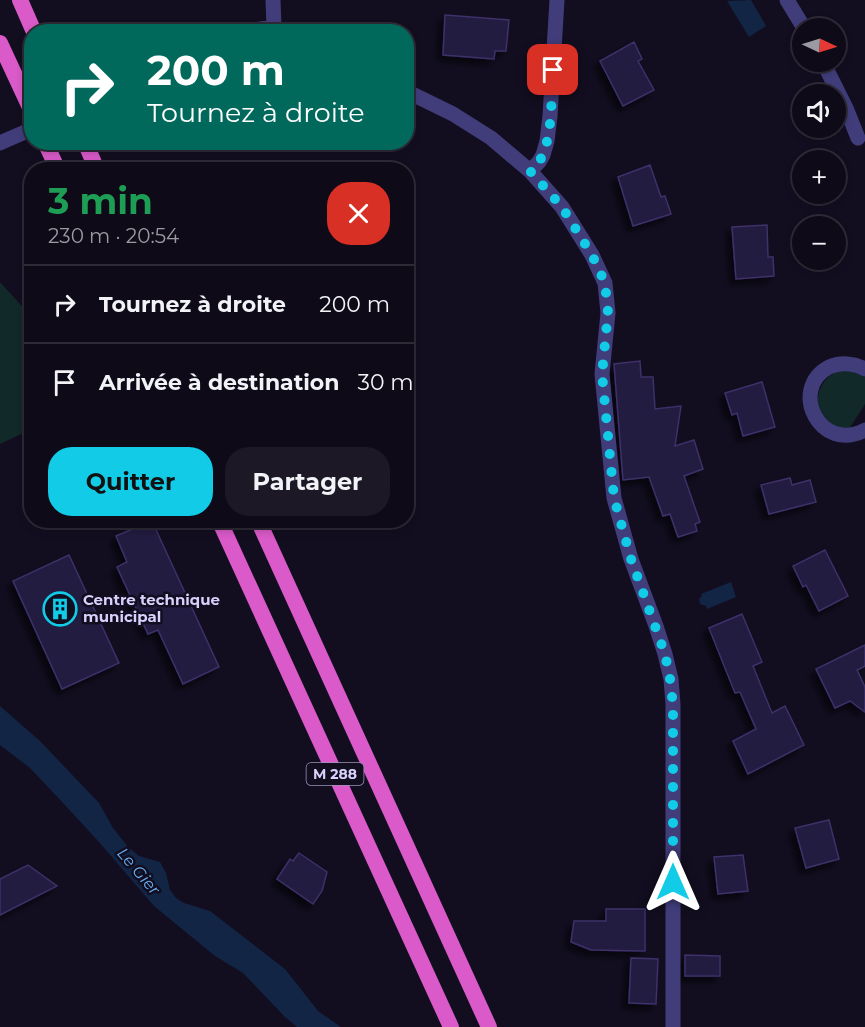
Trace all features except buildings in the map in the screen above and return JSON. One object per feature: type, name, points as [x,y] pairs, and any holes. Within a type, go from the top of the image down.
[{"type":"highway","points":[[20,0],[30,24]]},
{"type":"highway","points":[[0,43],[24,95]]},
{"type":"highway","name":"M 288","points":[[223,528],[451,1027]]},
{"type":"highway","name":"M 288","points":[[262,528],[489,1027]]},
{"type":"street","points":[[273,0],[274,24]]},
{"type":"street","points":[[530,171],[543,155],[547,141],[557,0]]},
{"type":"street","points":[[787,0],[798,18]]},
{"type":"street","points":[[828,72],[858,138]]},
{"type":"street","points":[[414,95],[453,114],[491,138],[530,171],[562,207],[592,255],[605,283],[608,313],[602,374],[614,498],[631,559],[665,654],[672,696],[673,1027]]},
{"type":"street","points":[[0,143],[24,132]]},
{"type":"street","points":[[865,369],[850,364],[836,364],[826,369],[811,388],[810,399],[812,412],[827,431],[836,435],[848,436],[865,430]]},
{"type":"green space","points":[[0,282],[24,308],[24,433],[0,444]]},
{"type":"green space","points":[[838,370],[851,370],[865,377],[865,404],[849,429],[837,427],[828,421],[818,406],[821,387]]},
{"type":"water","points":[[751,0],[766,26],[749,37],[727,1]]},
{"type":"water","points":[[731,582],[736,597],[707,609],[706,606],[700,604],[701,594]]},
{"type":"water","name":"Le Gier","points":[[0,706],[40,741],[99,803],[113,828],[128,847],[139,856],[160,862],[166,873],[170,890],[176,898],[184,903],[210,911],[285,969],[318,1011],[341,1027],[297,1027],[243,973],[215,956],[154,906],[99,842],[30,768],[0,745]]},
{"type":"place","name":"Centre technique municipal","points":[[60,609]]},
{"type":"route","points":[[553,70],[547,141],[543,155],[530,171],[562,207],[592,255],[605,283],[608,313],[602,374],[614,498],[631,559],[665,654],[673,705],[673,882]]}]
